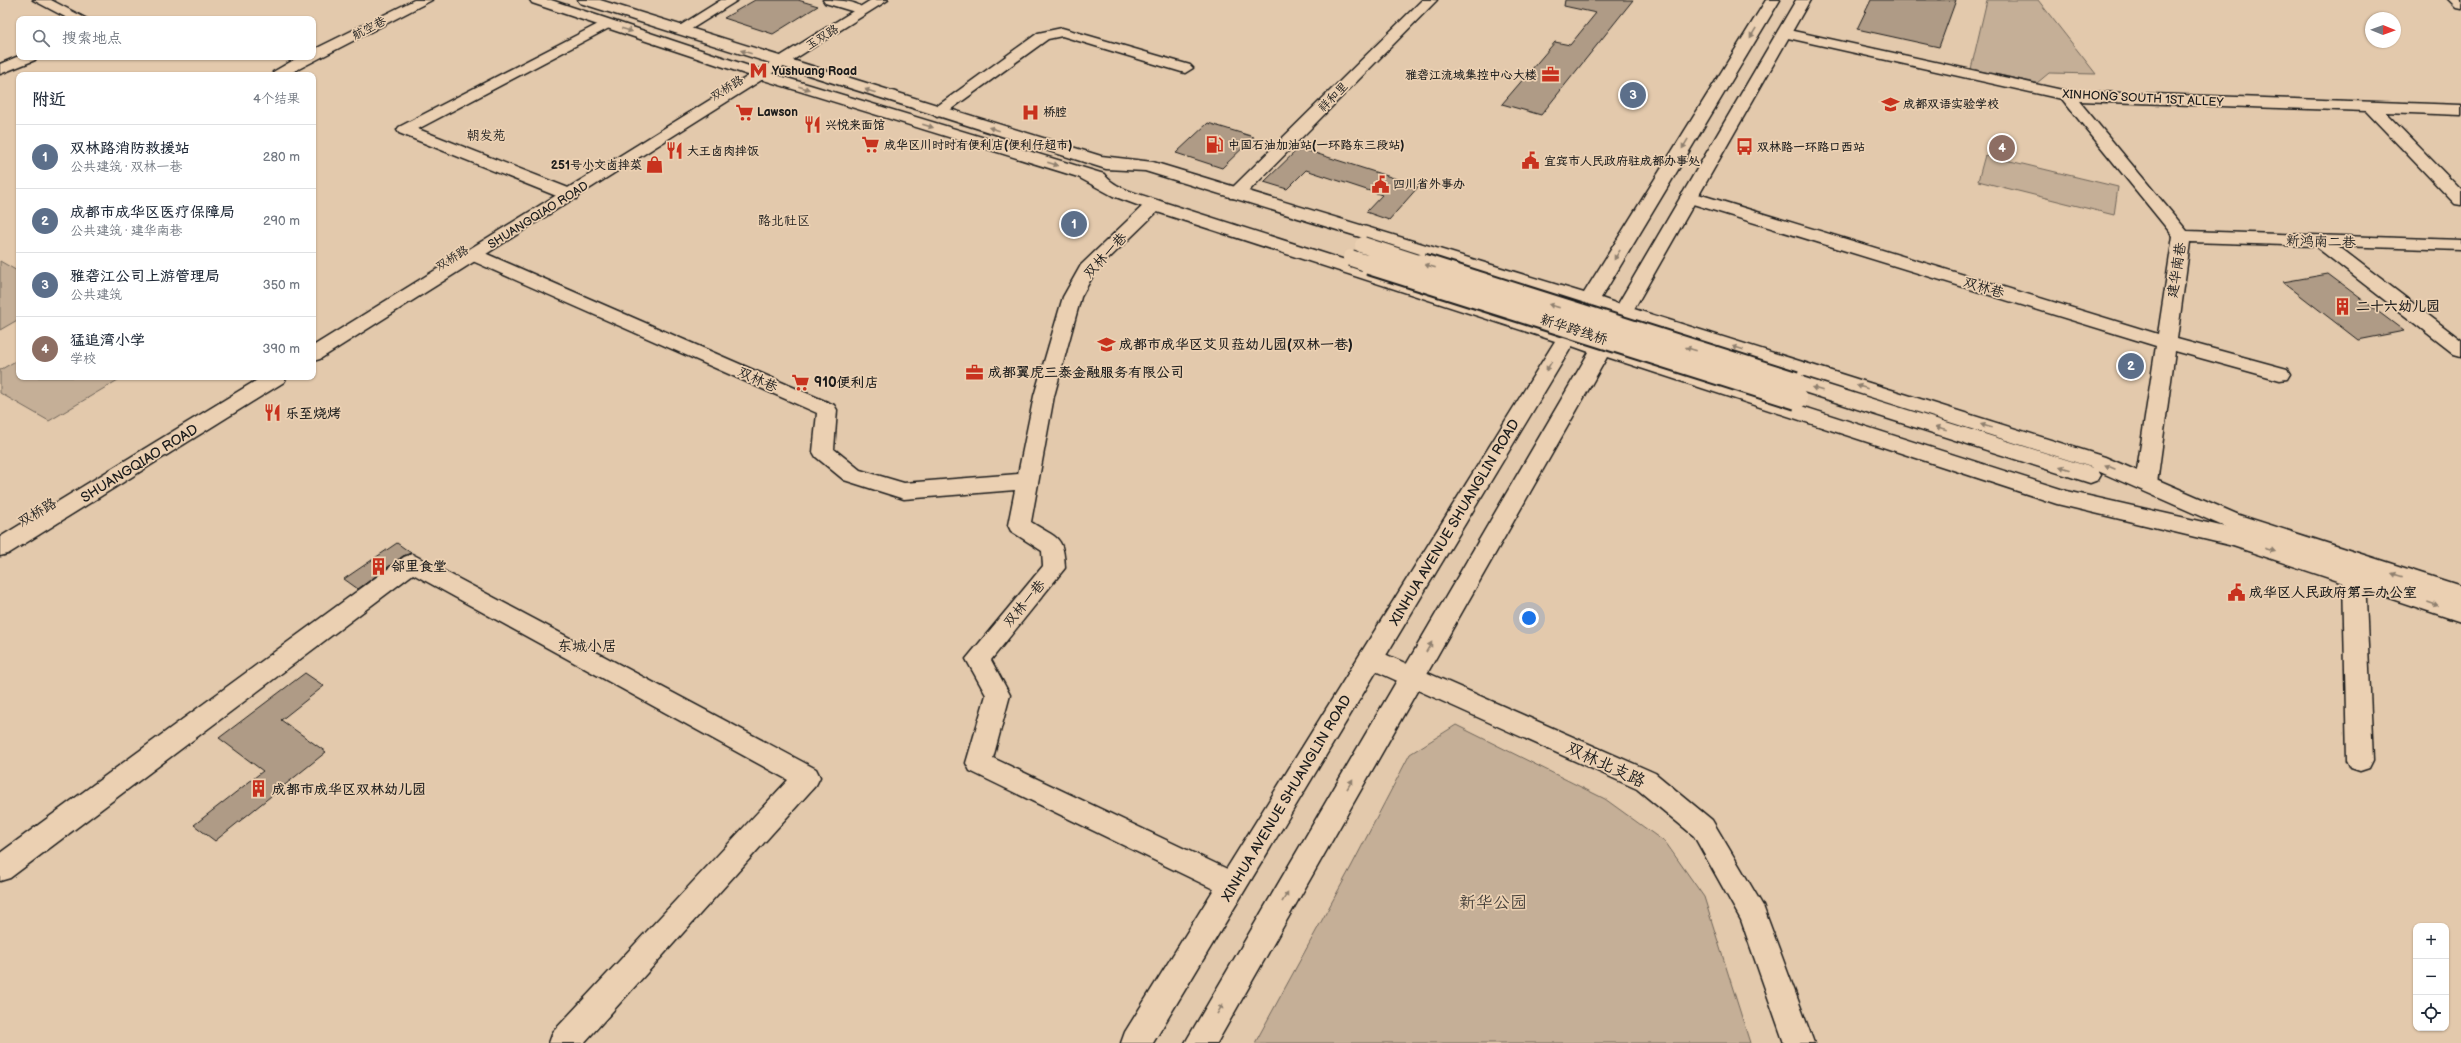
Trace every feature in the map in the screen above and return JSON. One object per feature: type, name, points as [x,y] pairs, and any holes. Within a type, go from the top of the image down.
[{"type":"main road","points":[[40,0],[74,16]]},
{"type":"main road","name":"航空巷","points":[[316,54],[425,0]]},
{"type":"main road","points":[[537,0],[758,73],[1091,168],[1147,166],[1589,301],[2098,462],[2146,483],[2234,530],[2354,577],[2461,613]]},
{"type":"main road","points":[[585,0],[937,112],[1091,168],[1119,192],[1154,205],[2065,498],[2234,530],[2461,595]]},
{"type":"main road","points":[[680,30],[731,0]]},
{"type":"main road","points":[[830,0],[855,8]]},
{"type":"main road","name":"玉双路","points":[[758,73],[868,0]]},
{"type":"main road","name":"玉双路","points":[[776,61],[882,0]]},
{"type":"main road","name":"祥和里","points":[[1236,194],[1430,0]]},
{"type":"main road","name":"XINHUA AVENUE SHUANGLIN ROAD","points":[[1136,1043],[1773,0]]},
{"type":"main road","points":[[1200,1043],[1803,0]]},
{"type":"main road","points":[[2455,0],[2461,5]]},
{"type":"main road","points":[[565,193],[405,130],[606,24]]},
{"type":"main road","points":[[937,112],[1043,36],[1062,32],[1185,68]]},
{"type":"main road","name":"XINHONG SOUTH 1ST ALLEY","points":[[1784,33],[2067,96],[2461,110]]},
{"type":"main road","points":[[0,69],[22,60]]},
{"type":"main road","name":"航空巷","points":[[281,72],[304,60]]},
{"type":"main road","name":"SHUANGQIAO ROAD","points":[[316,353],[474,255],[565,193],[758,73]]},
{"type":"main road","name":"建华南巷","points":[[2067,96],[2182,236],[2165,342],[2146,483]]},
{"type":"main road","points":[[2370,106],[2461,200]]},
{"type":"main road","name":"新华跨线桥","points":[[1091,168],[2234,530]]},
{"type":"main road","name":"双桥路","points":[[316,341],[565,193]]},
{"type":"main road","name":"双林巷","points":[[1689,197],[2165,342],[2280,374]]},
{"type":"main road","name":"双林一巷","points":[[1154,205],[1087,269],[1072,297],[1044,396],[1019,525],[1053,547],[1054,568],[978,659],[998,695],[979,763],[1232,885]]},
{"type":"main road","name":"新鸿南二巷","points":[[2182,236],[2461,245]]},
{"type":"main road","points":[[2320,240],[2461,350]]},
{"type":"main road","name":"双林巷","points":[[474,255],[827,410],[823,452],[852,474],[904,491],[1028,481]]},
{"type":"main road","name":"双桥路","points":[[0,535],[253,380]]},
{"type":"main road","name":"SHUANGQIAO ROAD","points":[[0,548],[272,380]]},
{"type":"main road","points":[[0,870],[412,563],[807,777],[564,1043]]},
{"type":"main road","points":[[2354,577],[2360,760]]},
{"type":"main road","name":"双林北支路","points":[[1371,658],[1646,781],[1703,828],[1753,915],[1799,1043]]},
{"type":"green space","points":[[1987,0],[2038,0],[2096,74],[2049,73],[2037,83],[1971,69]]},
{"type":"green space","points":[[1985,155],[2118,187],[2114,215],[1978,181]]},
{"type":"green space","points":[[0,261],[16,270],[16,321],[0,330]]},
{"type":"green space","points":[[16,361],[16,380],[118,380],[49,421],[0,393],[0,370]]},
{"type":"green space","name":"新华公园","points":[[1456,725],[1605,799],[1666,843],[1704,897],[1750,1043],[1255,1043],[1351,867],[1410,754]]},
{"type":"building","points":[[755,0],[798,0],[818,6],[773,34],[724,18]]},
{"type":"building","name":"雅砻江流域集控中心大楼","points":[[1565,0],[1633,0],[1541,115],[1502,104],[1555,42],[1570,45],[1596,13],[1564,6]]},
{"type":"building","points":[[1871,0],[1956,0],[1939,47],[1857,29]]},
{"type":"building","name":"中国石油加油站(一环路东三段站)","points":[[1208,123],[1254,137],[1222,168],[1176,153]]},
{"type":"building","name":"四川省外事办","points":[[1299,148],[1419,186],[1389,220],[1366,212],[1382,195],[1306,170],[1287,189],[1264,182]]},
{"type":"building","name":"二十六幼儿园","points":[[2328,274],[2404,331],[2358,340],[2283,282]]},
{"type":"building","name":"邻里食堂","points":[[397,543],[411,553],[403,556],[358,589],[344,579]]},
{"type":"building","name":"成都市成华区双林幼儿园","points":[[305,673],[324,686],[281,720],[326,752],[215,841],[194,825],[263,771],[219,738]]},
{"type":"place","name":"Yushuang Road","points":[[759,71]]},
{"type":"place","name":"雅砻江流域集控中心大楼","points":[[1550,75]]},
{"type":"place","name":"雅砻江公司上游管理局","points":[[1633,95]]},
{"type":"place","name":"成都双语实验学校","points":[[1890,104]]},
{"type":"place","name":"Lawson","points":[[744,112]]},
{"type":"place","name":"桥腔","points":[[1030,112]]},
{"type":"place","name":"兴悦来面馆","points":[[812,125]]},
{"type":"place","name":"成华区川时时有便利店(便利仔超市)","points":[[871,145]]},
{"type":"place","name":"中国石油加油站(一环路东三段站)","points":[[1215,145]]},
{"type":"place","name":"双林路一环路口西站","points":[[1744,147]]},
{"type":"place","name":"猛追湾小学","points":[[2002,148]]},
{"type":"place","name":"大王卤肉拌饭","points":[[674,151]]},
{"type":"place","name":"宜宾市人民政府驻成都办事处","points":[[1531,161]]},
{"type":"place","name":"251号小文卤拌菜","points":[[655,165]]},
{"type":"place","name":"四川省外事办","points":[[1380,184]]},
{"type":"place","name":"双林路消防救援站","points":[[1074,224]]},
{"type":"place","name":"二十六幼儿园","points":[[2343,306]]},
{"type":"place","name":"成都市成华区艾贝菈幼儿园(双林一巷)","points":[[1106,344]]},
{"type":"place","name":"成都市成华区医疗保障局","points":[[2131,366]]},
{"type":"place","name":"成都翼虎三泰金融服务有限公司","points":[[975,372]]},
{"type":"place","name":"910便利店","points":[[801,382]]},
{"type":"place","name":"乐至烧烤","points":[[272,413]]},
{"type":"place","name":"邻里食堂","points":[[378,566]]},
{"type":"place","name":"成华区人民政府第二办公室","points":[[2236,592]]},
{"type":"place","name":"成都市成华区双林幼儿园","points":[[259,789]]},
{"type":"district","name":"朝发苑","points":[[486,135]]},
{"type":"district","name":"路北社区","points":[[784,220]]},
{"type":"district","name":"东城小居","points":[[587,646]]}]
